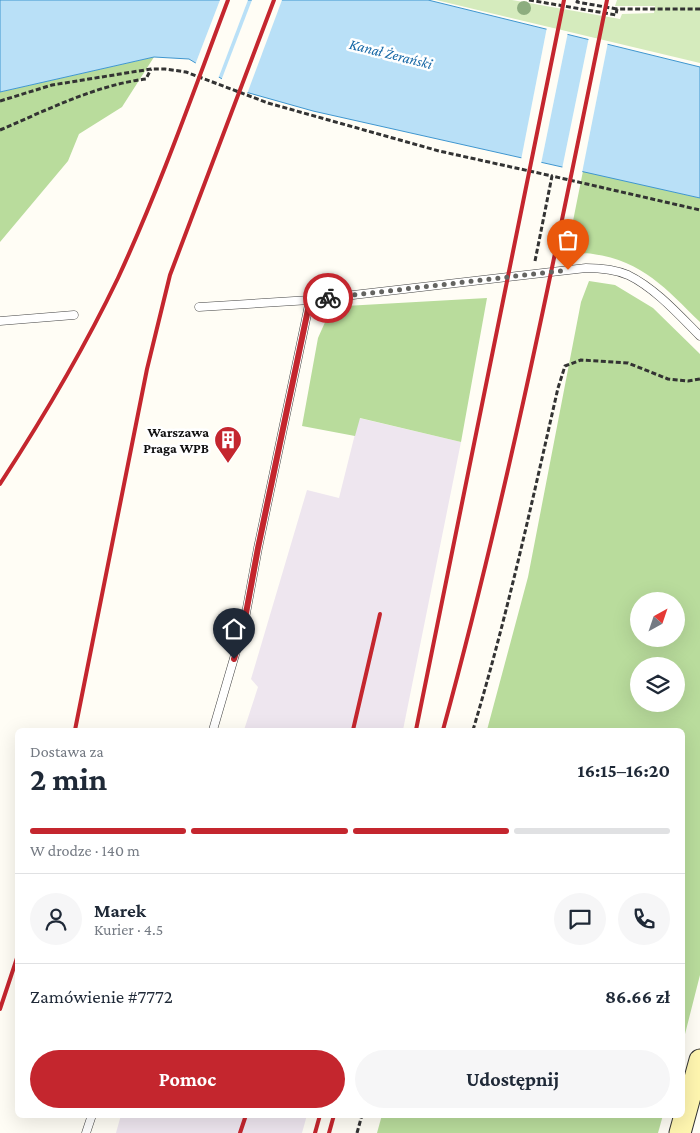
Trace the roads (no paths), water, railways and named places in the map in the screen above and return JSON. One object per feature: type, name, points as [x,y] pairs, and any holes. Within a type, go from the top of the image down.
[{"type":"main road","points":[[685,1115],[700,1060]]},
{"type":"main road","points":[[680,1133],[684,1118]]},
{"type":"lane","points":[[199,308],[310,300],[586,268],[603,268],[640,282],[658,296],[700,336]]},
{"type":"lane","points":[[214,728],[244,624],[310,300]]},
{"type":"lane","points":[[0,321],[74,315]]},
{"type":"lane","points":[[86,1133],[91,1118]]},
{"type":"water","name":"Kanał Żerański","points":[[0,0],[428,0],[700,67],[700,198],[313,111],[242,91],[189,59],[154,57],[0,92]]},
{"type":"railway","points":[[0,484],[62,383],[118,278],[162,175],[228,0]]},
{"type":"railway","points":[[75,728],[147,369],[170,275],[274,0]]},
{"type":"railway","points":[[416,728],[564,0]]},
{"type":"railway","points":[[444,728],[511,458],[551,275],[607,0]]},
{"type":"railway","points":[[353,728],[380,614]]},
{"type":"railway","points":[[0,1009],[15,964]]},
{"type":"railway","points":[[240,1133],[245,1118]]},
{"type":"railway","points":[[315,1133],[319,1118]]},
{"type":"railway","points":[[329,1133],[333,1118]]},
{"type":"place","name":"Warszawa Praga WPB","points":[[228,464]]}]
